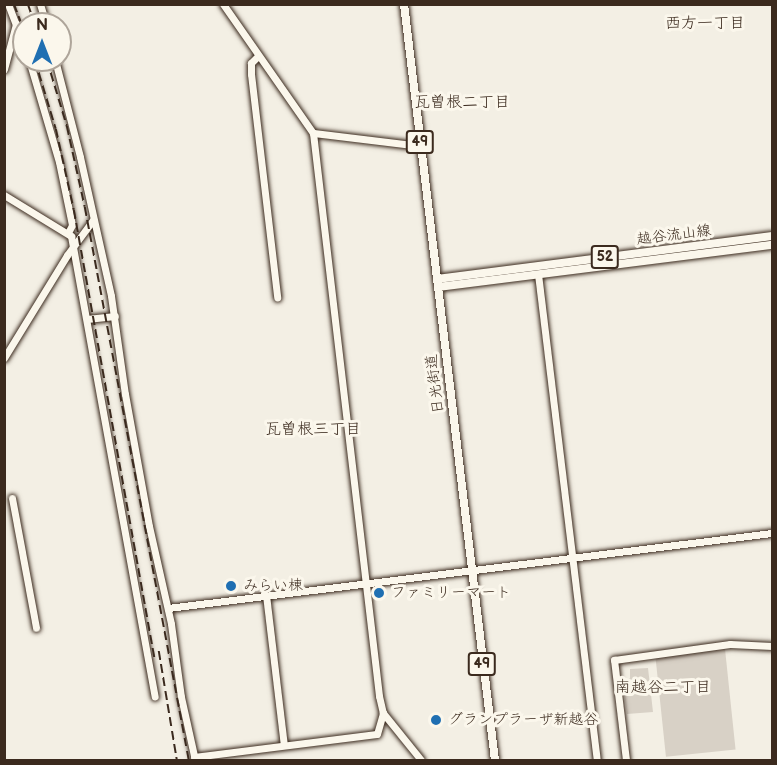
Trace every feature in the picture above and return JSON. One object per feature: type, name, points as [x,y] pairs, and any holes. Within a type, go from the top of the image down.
[{"type":"main road","name":"日光街道","points":[[404,4],[495,760]]},
{"type":"main road","name":"越谷流山線","points":[[437,283],[772,236]]},
{"type":"main road","name":"越谷流山線","points":[[437,283],[538,274],[772,245]]},
{"type":"street","points":[[58,72],[81,157],[115,316],[125,394],[149,526],[168,608],[181,697],[195,758],[376,734],[383,713],[313,133],[223,4]]},
{"type":"street","points":[[4,69],[12,39]]},
{"type":"street","points":[[258,56],[251,63],[251,74],[277,297]]},
{"type":"street","points":[[33,72],[59,162],[72,225],[68,233]]},
{"type":"street","points":[[313,133],[421,146]]},
{"type":"street","points":[[4,195],[71,236],[155,696]]},
{"type":"street","points":[[4,358],[73,246],[93,220]]},
{"type":"street","points":[[538,274],[597,760]]},
{"type":"street","points":[[87,320],[115,316]]},
{"type":"street","points":[[12,498],[36,628]]},
{"type":"street","points":[[168,608],[772,533]]},
{"type":"street","points":[[266,595],[284,745]]},
{"type":"street","points":[[626,760],[614,660],[730,644],[772,646]]},
{"type":"street","points":[[383,713],[421,760]]},
{"type":"shaded area","points":[[725,649],[736,749],[666,757],[655,656]]},
{"type":"shaded area","points":[[648,668],[653,712],[627,714],[622,678],[630,678],[630,669]]},
{"type":"railway","points":[[14,4],[17,12]]},
{"type":"railway","points":[[28,4],[31,12]]},
{"type":"railway","points":[[39,72],[56,129],[74,210],[155,659]]},
{"type":"railway","points":[[51,72],[67,126],[85,207],[189,760]]},
{"type":"railway","points":[[159,651],[177,760]]},
{"type":"place","name":"みらい棟","points":[[231,586]]},
{"type":"place","name":"ファミリーマート","points":[[379,593]]},
{"type":"place","name":"グランプラーザ新越谷","points":[[436,720]]},
{"type":"district","name":"西方一丁目","points":[[705,24]]},
{"type":"district","name":"瓦曽根二丁目","points":[[462,103]]},
{"type":"district","name":"瓦曽根三丁目","points":[[313,430]]},
{"type":"district","name":"南越谷二丁目","points":[[663,688]]}]
